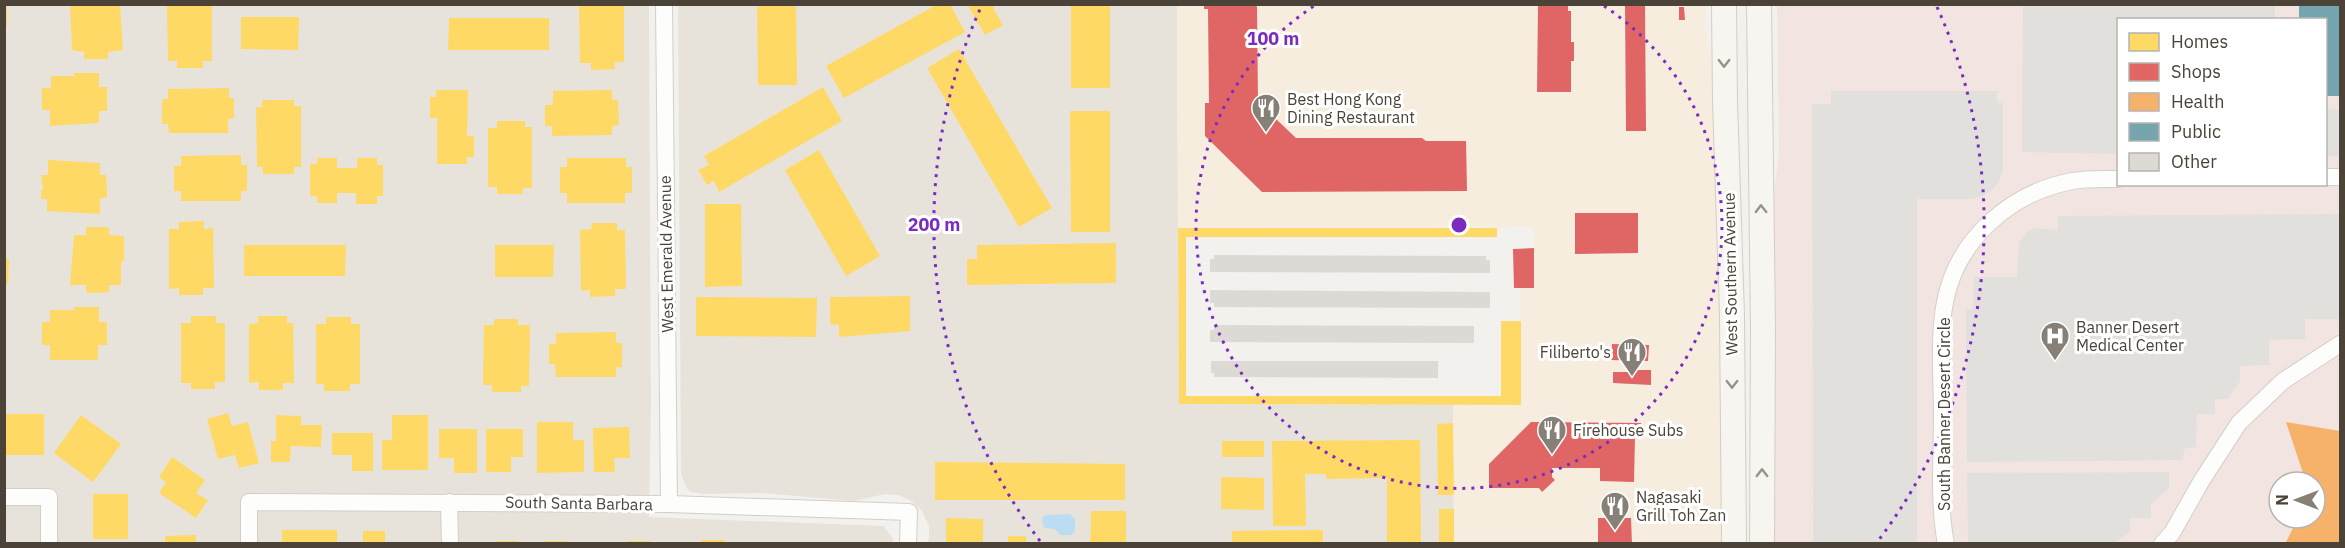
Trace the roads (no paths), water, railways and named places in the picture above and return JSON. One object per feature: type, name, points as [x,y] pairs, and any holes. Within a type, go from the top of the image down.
[{"type":"main road","name":"West Southern Avenue","points":[[1724,4],[1734,543]]},
{"type":"main road","name":"West Southern Avenue","points":[[1759,4],[1762,543]]},
{"type":"main road","points":[[1728,196],[1738,201],[1743,211],[1748,300],[1762,330]]},
{"type":"main road","points":[[1732,431],[1762,430]]},
{"type":"street","name":"West Emerald Avenue","points":[[664,4],[669,504]]},
{"type":"street","name":"South Banner Desert Circle","points":[[1946,543],[1942,468],[1942,333],[1945,302],[1960,260],[1988,222],[2030,194],[2073,181],[2117,179]]},
{"type":"street","points":[[2162,543],[2172,533],[2202,480],[2239,423],[2283,381],[2340,344]]},
{"type":"street","points":[[4,497],[49,497],[49,543]]},
{"type":"street","name":"South Santa Barbara","points":[[249,543],[249,502],[449,502],[669,504],[909,512],[908,543]]},
{"type":"street","points":[[449,502],[450,543]]},
{"type":"water","points":[[1070,514],[1075,519],[1075,531],[1071,535],[1060,535],[1055,529],[1043,526],[1042,518],[1045,515]]},
{"type":"place","name":"Best Hong Kong Dining Restaurant","points":[[1266,134]]},
{"type":"place","name":"Banner Desert Medical Center","points":[[2055,362]]},
{"type":"place","name":"Filiberto's","points":[[1632,378]]},
{"type":"place","name":"Firehouse Subs","points":[[1552,456]]},
{"type":"place","name":"Nagasaki Grill Toh Zan","points":[[1615,532]]}]
